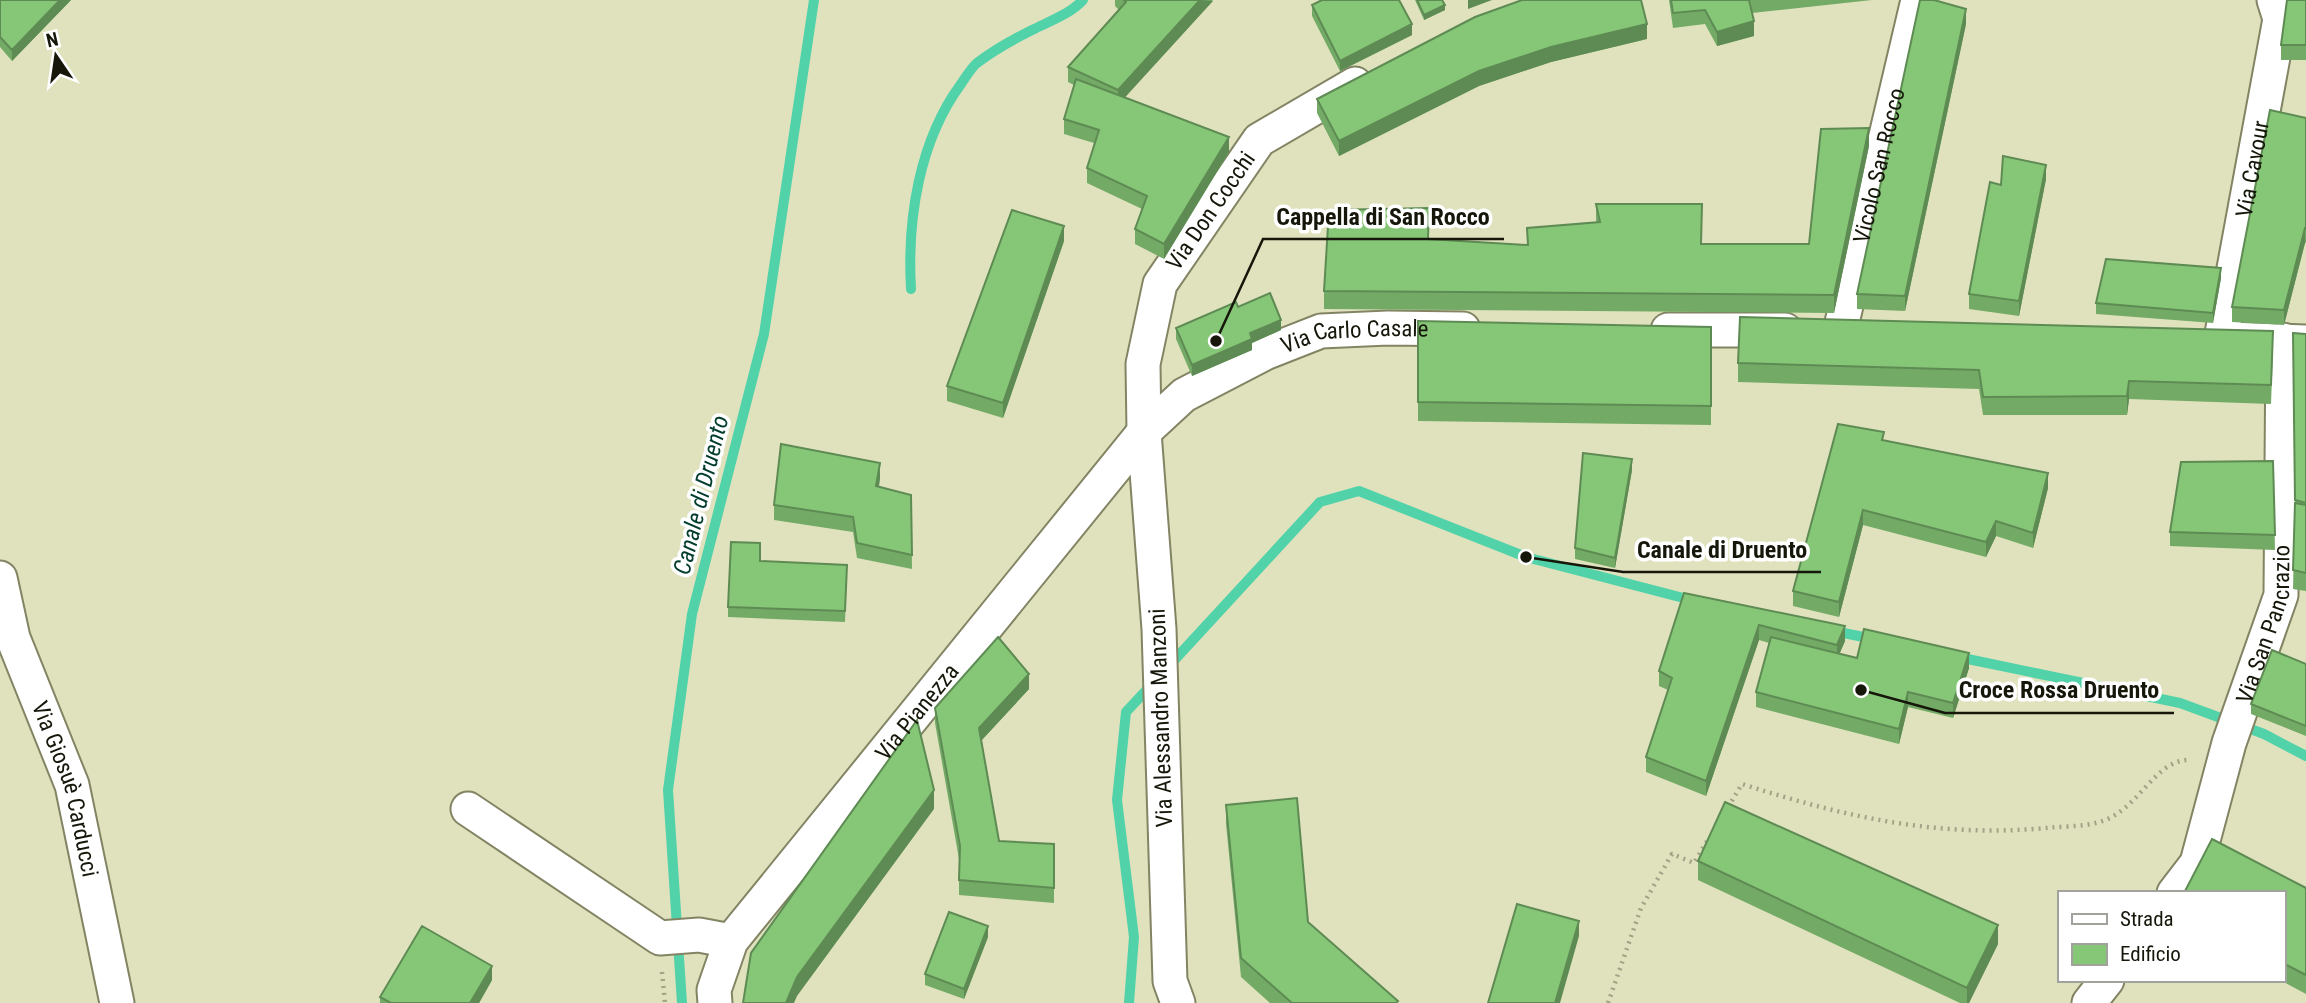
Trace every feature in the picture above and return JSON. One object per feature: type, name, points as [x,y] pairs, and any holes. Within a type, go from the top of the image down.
[{"type":"street","name":"Vicolo San Rocco","points":[[1634,330],[1854,331],[1918,0]]},
{"type":"street","name":"Via Cavour","points":[[2274,0],[2280,19],[2207,339],[2294,341]]},
{"type":"street","name":"Via Don Cocchi","points":[[1144,432],[1143,364],[1160,284],[1259,140],[1385,66]]},
{"type":"street","name":"Via Carlo Casale","points":[[1144,432],[1184,395],[1265,353],[1321,331],[1388,328],[1497,329]]},
{"type":"street","name":"Via San Pancrazio","points":[[2176,891],[2197,863],[2226,754],[2281,594],[2294,341]]},
{"type":"street","name":"Via Alessandro Manzoni","points":[[1144,432],[1160,629],[1170,981],[1178,1003]]},
{"type":"street","name":"Via Pianezza","points":[[715,1003],[715,938],[1144,432]]},
{"type":"street","name":"Via Giosuè Carducci","points":[[0,578],[13,638],[72,786],[117,1003]]},
{"type":"street","points":[[468,809],[660,938],[715,938]]},
{"type":"street","points":[[2089,1003],[2105,982]]},
{"type":"path","points":[[1721,818],[1742,784],[1805,804],[1876,821],[1974,832],[2026,830],[2099,822],[2119,813],[2145,790],[2162,770],[2176,761],[2226,754]]},
{"type":"path","points":[[1608,1003],[1641,908],[1672,854],[1694,863],[1715,829]]},
{"type":"building","points":[[0,0],[60,0],[12,50],[0,37]]},
{"type":"building","points":[[1124,0],[1200,0],[1118,90],[1068,67],[1126,2]]},
{"type":"building","points":[[1322,0],[1399,0],[1412,24],[1340,61],[1312,5]]},
{"type":"building","points":[[1417,0],[1442,0],[1445,5],[1424,15]]},
{"type":"building","points":[[1522,0],[1641,0],[1647,24],[1551,47],[1479,71],[1339,141],[1317,99],[1475,17]]},
{"type":"building","points":[[1671,0],[1749,0],[1754,21],[1717,32],[1705,10],[1673,13]]},
{"type":"building","points":[[1920,0],[1934,0],[1966,9],[1905,296],[1857,294]]},
{"type":"building","points":[[2287,0],[2306,0],[2306,45],[2281,45]]},
{"type":"building","points":[[1076,79],[1229,137],[1164,244],[1135,229],[1147,196],[1087,168],[1099,130],[1064,119]]},
{"type":"building","points":[[2270,110],[2306,118],[2306,228],[2284,310],[2232,307]]},
{"type":"building","points":[[1869,128],[1834,295],[1324,291],[1329,210],[1429,208],[1428,239],[1528,245],[1527,228],[1600,222],[1596,204],[1702,204],[1701,244],[1809,244],[1821,129]]},
{"type":"building","points":[[2003,156],[2046,165],[2019,301],[1969,294],[1990,182],[2001,185]]},
{"type":"building","points":[[1012,210],[1064,226],[1003,403],[947,386]]},
{"type":"building","points":[[2106,259],[2221,268],[2213,313],[2096,303]]},
{"type":"building","points":[[1270,293],[1281,320],[1250,333],[1252,339],[1192,365],[1176,328],[1236,302],[1238,307]]},
{"type":"building","points":[[1740,317],[2273,331],[2271,385],[2129,381],[2127,396],[1983,397],[1979,370],[1738,363]]},
{"type":"building","points":[[1418,321],[1711,327],[1711,406],[1418,402]]},
{"type":"building","points":[[2293,333],[2306,334],[2306,503],[2295,500]]},
{"type":"building","points":[[1838,424],[1884,432],[1882,440],[2048,473],[2033,533],[1996,521],[1986,542],[1863,510],[1839,602],[1793,591]]},
{"type":"building","points":[[781,444],[880,463],[876,486],[911,495],[912,555],[857,543],[853,517],[774,505]]},
{"type":"building","points":[[1583,453],[1632,459],[1615,558],[1575,548]]},
{"type":"building","points":[[2273,461],[2275,535],[2170,532],[2181,462]]},
{"type":"building","points":[[2295,503],[2306,505],[2306,573],[2293,570]]},
{"type":"building","points":[[731,542],[760,543],[760,561],[847,565],[845,611],[728,607]]},
{"type":"building","points":[[1684,593],[1845,626],[1837,645],[1759,625],[1706,781],[1646,757],[1672,678],[1659,671]]},
{"type":"building","points":[[1864,629],[1969,653],[1953,703],[1908,692],[1899,729],[1756,692],[1771,637],[1857,658]]},
{"type":"building","points":[[998,637],[1029,674],[979,728],[999,841],[1054,844],[1054,888],[959,880],[960,846],[935,708]]},
{"type":"building","points":[[2272,650],[2306,664],[2306,726],[2251,704]]},
{"type":"building","points":[[917,720],[934,790],[797,977],[786,1003],[743,1003],[751,953]]},
{"type":"building","points":[[1297,798],[1308,922],[1398,1001],[1396,1003],[1292,1003],[1241,958],[1226,805]]},
{"type":"building","points":[[1725,802],[1998,925],[1967,988],[1698,861]]},
{"type":"building","points":[[2212,839],[2306,888],[2306,975],[2285,964],[2285,891],[2185,891]]},
{"type":"building","points":[[1517,904],[1579,921],[1555,1003],[1488,1003]]},
{"type":"building","points":[[949,912],[988,926],[964,989],[925,974]]},
{"type":"building","points":[[422,926],[492,966],[470,1003],[391,1003],[380,997]]},
{"type":"waterway","name":"Canale di Druento","points":[[682,1003],[668,790],[692,614],[764,334],[814,0]]},
{"type":"waterway","points":[[911,289],[911,235],[919,182],[935,130],[947,106],[977,63],[1011,41],[1066,13],[1083,0]]},
{"type":"waterway","name":"Canale di Druento","points":[[1167,668],[1320,502],[1359,491],[1526,557],[1695,601]]},
{"type":"waterway","name":"Canale di Druento","points":[[1834,631],[1873,639]]},
{"type":"waterway","name":"Canale di Druento","points":[[1958,657],[2180,703],[2264,734],[2306,756]]},
{"type":"waterway","name":"Canale di Druento","points":[[1129,1003],[1134,937],[1117,800],[1126,712],[1154,682]]},
{"type":"place","name":"Cappella di San Rocco","points":[[1216,341]]},
{"type":"place","name":"Canale di Druento","points":[[1526,557]]},
{"type":"place","name":"Croce Rossa Druento","points":[[1861,690]]}]
